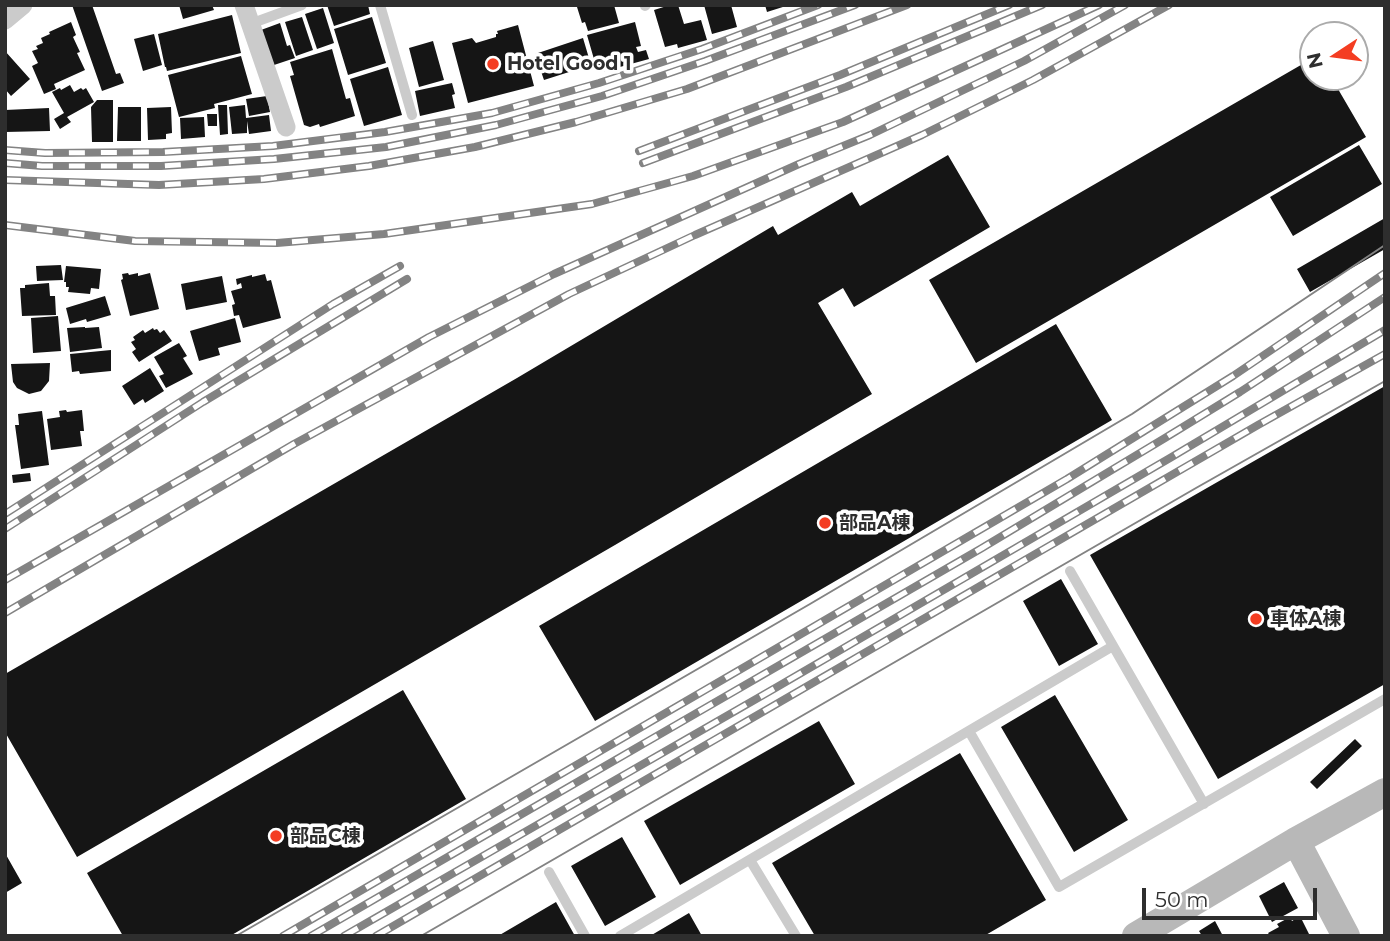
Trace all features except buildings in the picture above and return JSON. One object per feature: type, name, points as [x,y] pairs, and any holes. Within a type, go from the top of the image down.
[{"type":"street","points":[[5,20],[23,5]]},
{"type":"street","points":[[247,15],[286,127]]},
{"type":"street","points":[[1136,936],[1165,928],[1296,841],[1385,792]]},
{"type":"street","points":[[1296,841],[1346,936]]},
{"type":"lane","points":[[247,15],[302,5]]},
{"type":"lane","points":[[380,5],[412,115]]},
{"type":"lane","points":[[1070,571],[1204,804]]},
{"type":"lane","points":[[620,936],[1114,646]]},
{"type":"lane","points":[[969,731],[1059,887],[1385,699]]},
{"type":"lane","points":[[750,860],[796,936]]},
{"type":"lane","points":[[549,872],[586,936]]},
{"type":"tram line","points":[[236,936],[1132,414],[1385,245]]},
{"type":"tram line","points":[[421,936],[1385,381]]},
{"type":"railway","points":[[5,150],[45,153],[163,152],[273,146],[385,132],[492,113],[599,83],[702,49],[818,5]]},
{"type":"railway","points":[[5,163],[42,166],[161,166],[274,159],[386,147],[496,125],[602,96],[855,5]]},
{"type":"railway","points":[[5,180],[159,185],[264,179],[369,166],[475,147],[576,122],[687,89],[907,5]]},
{"type":"railway","points":[[639,151],[840,75],[1009,5]]},
{"type":"railway","points":[[643,163],[846,87],[1042,5]]},
{"type":"railway","points":[[5,225],[135,241],[277,243],[384,234],[592,204],[693,176],[843,122],[1099,5]]},
{"type":"railway","points":[[5,580],[429,337],[554,274],[870,135],[1024,61],[1125,5]]},
{"type":"railway","points":[[5,613],[294,444],[569,294],[922,135],[1033,80],[1169,5]]},
{"type":"railway","points":[[5,514],[333,304],[400,266]]},
{"type":"railway","points":[[283,936],[1067,479],[1233,376],[1385,273]]},
{"type":"railway","points":[[5,529],[203,402],[407,279]]},
{"type":"railway","points":[[311,936],[982,548],[1240,392],[1385,297]]},
{"type":"railway","points":[[344,936],[777,687],[1385,330]]},
{"type":"railway","points":[[376,936],[1385,354]]},
{"type":"place","name":"Hotel Good 1","points":[[493,64]]},
{"type":"place","name":"部品A棟","points":[[825,523]]},
{"type":"place","name":"車体A棟","points":[[1256,619]]},
{"type":"place","name":"部品C棟","points":[[276,836]]}]
